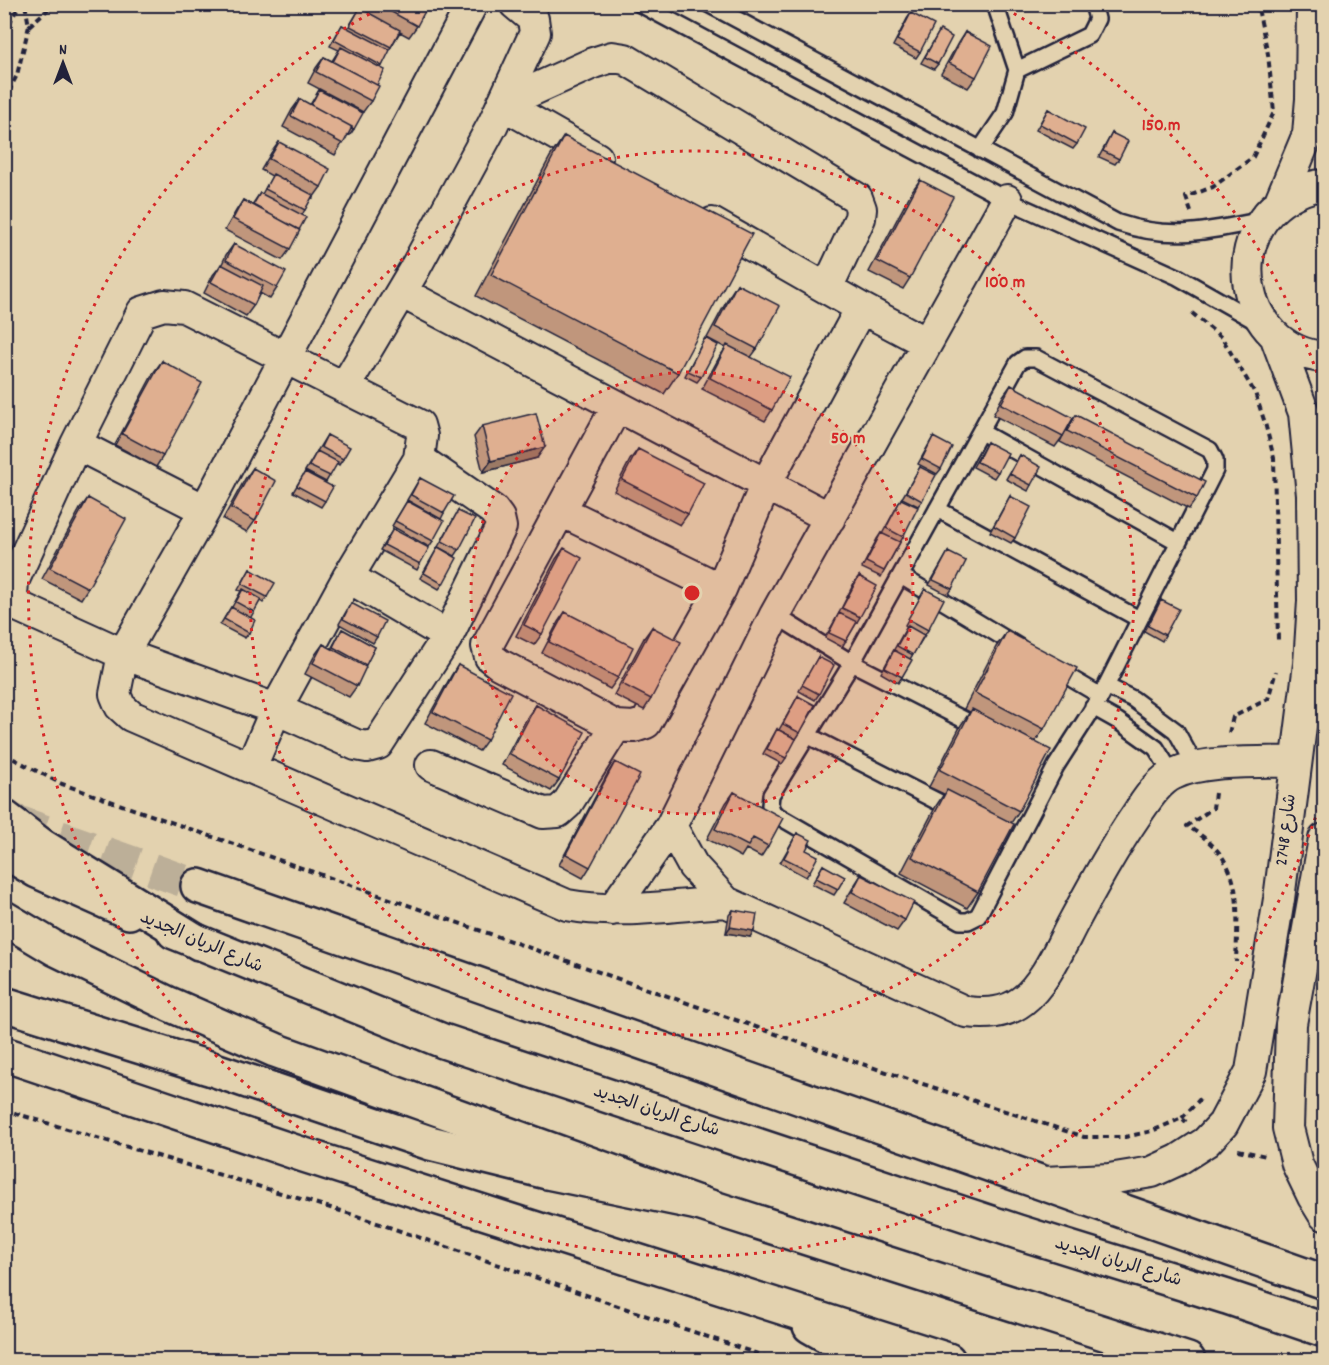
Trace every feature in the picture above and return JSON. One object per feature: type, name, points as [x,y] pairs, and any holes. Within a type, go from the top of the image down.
[{"type":"main road","points":[[4,818],[42,846],[199,943]]},
{"type":"main road","name":"شارع الريان الجديد","points":[[4,851],[37,871],[199,943],[443,1041],[1018,1232],[1227,1296],[1324,1330]]},
{"type":"main road","points":[[198,885],[1324,1282]]},
{"type":"main road","points":[[4,918],[56,949],[169,1004],[275,1050],[698,1203],[1188,1360]]},
{"type":"main road","points":[[4,1004],[209,1068],[430,1143],[547,1172],[698,1203]]},
{"type":"main road","points":[[4,1054],[304,1155],[948,1360]]},
{"type":"main road","points":[[766,1302],[838,1342],[891,1360]]},
{"type":"street","points":[[472,4],[205,510],[123,654],[115,694],[120,706],[131,716],[567,905],[590,909],[612,909],[726,902]]},
{"type":"street","points":[[344,388],[401,292],[493,124],[535,33],[533,19],[514,4]]},
{"type":"street","name":"شارع 2748","points":[[1044,1182],[1109,1179],[1152,1172],[1178,1160],[1206,1142],[1223,1124],[1251,1071],[1279,899],[1296,761],[1317,653],[1313,601],[1312,495],[1304,413],[1271,333],[1252,303],[1246,274],[1250,246],[1271,211],[1308,134],[1311,99],[1312,4]]},
{"type":"street","points":[[502,104],[593,63],[612,57],[625,59],[857,198],[861,209],[860,218],[827,288]]},
{"type":"street","points":[[502,104],[624,173]]},
{"type":"street","points":[[1271,211],[1312,185],[1324,185]]},
{"type":"street","points":[[612,909],[671,826],[775,615],[1006,200]]},
{"type":"street","points":[[685,208],[927,343]]},
{"type":"street","points":[[401,292],[830,518]]},
{"type":"street","points":[[251,767],[276,709],[348,577],[419,459],[422,436],[419,424],[184,307],[164,304],[142,312],[76,444],[13,582],[12,596],[15,605],[123,654],[276,709],[356,745],[367,747],[378,744],[448,636],[501,527],[499,518],[493,510],[419,459]]},
{"type":"street","points":[[617,406],[487,646],[490,657],[499,664],[616,726],[634,727],[646,723],[721,589],[766,484],[861,308]]},
{"type":"street","points":[[1271,333],[1309,356],[1324,357]]},
{"type":"street","points":[[76,444],[205,510]]},
{"type":"street","points":[[561,511],[721,589]]},
{"type":"street","points":[[348,577],[448,636]]},
{"type":"street","points":[[431,765],[543,813],[558,812],[567,804],[616,726]]},
{"type":"street","points":[[671,826],[693,866],[726,902],[966,1012],[987,1014],[1006,1010],[1023,1001],[1035,988],[1049,967],[1111,852],[1150,795],[1184,771],[1296,761]]},
{"type":"street","name":"شارع 2748","points":[[1324,839],[1291,1024],[1288,1128],[1297,1164],[1324,1215]]},
{"type":"lane","points":[[640,4],[1006,200],[1178,277],[1271,333]]},
{"type":"lane","points":[[708,4],[1118,223],[1156,233],[1198,233],[1271,211]]},
{"type":"lane","points":[[980,150],[1005,113],[1017,70],[995,4]]},
{"type":"lane","points":[[1017,70],[1089,35],[1097,19],[1093,4]]},
{"type":"lane","points":[[1025,358],[1036,358],[1210,450],[1215,460],[1215,470],[1100,696],[1050,764],[1011,838],[978,916],[968,921],[960,921],[773,813],[770,805],[771,795],[852,663],[937,509],[1018,363],[1025,358]]},
{"type":"lane","points":[[981,432],[1178,542]]},
{"type":"lane","points":[[937,509],[1139,619]]},
{"type":"lane","points":[[901,576],[1100,696],[1118,721],[1184,771]]},
{"type":"lane","points":[[775,615],[852,663],[995,735]]},
{"type":"lane","points":[[1100,696],[1133,699],[1176,731],[1184,771]]},
{"type":"lane","points":[[809,736],[975,820]]},
{"type":"path","points":[[4,33],[20,4]]},
{"type":"path","points":[[4,101],[17,75],[29,26],[25,4]]},
{"type":"path","points":[[29,26],[54,4]]},
{"type":"path","points":[[1198,233],[1186,197],[1213,187],[1253,157],[1274,112],[1268,54],[1257,4]]},
{"type":"path","points":[[1191,312],[1222,338],[1255,393],[1265,423]]},
{"type":"path","points":[[4,754],[62,784],[850,1060],[1084,1137],[1125,1137],[1152,1131],[1182,1118],[1206,1142],[1297,1164]]},
{"type":"path","points":[[4,1110],[354,1215],[775,1360]]},
{"type":"building","points":[[377,4],[412,4],[425,11],[417,26]]},
{"type":"building","points":[[360,8],[400,30],[391,47],[350,26]]},
{"type":"building","points":[[911,13],[934,25],[920,52],[897,40]]},
{"type":"building","points":[[342,25],[390,50],[382,66],[334,40]]},
{"type":"building","points":[[940,30],[952,37],[938,64],[925,57]]},
{"type":"building","points":[[965,32],[992,46],[976,77],[949,63]]},
{"type":"building","points":[[341,47],[385,70],[377,85],[333,62]]},
{"type":"building","points":[[324,57],[379,86],[371,101],[316,72]]},
{"type":"building","points":[[319,90],[363,113],[354,129],[311,105]]},
{"type":"building","points":[[300,99],[352,127],[343,144],[291,116]]},
{"type":"building","points":[[1048,109],[1085,129],[1077,144],[1040,124]]},
{"type":"building","points":[[1112,133],[1128,141],[1119,159],[1103,151]]},
{"type":"building","points":[[564,136],[752,234],[678,373],[491,275]]},
{"type":"building","points":[[279,142],[330,169],[321,187],[269,159]]},
{"type":"building","points":[[273,174],[313,195],[305,210],[265,189]]},
{"type":"building","points":[[920,180],[953,197],[910,278],[877,261]]},
{"type":"building","points":[[260,193],[306,217],[299,230],[253,205]]},
{"type":"building","points":[[243,200],[300,230],[290,249],[233,219]]},
{"type":"building","points":[[234,244],[286,272],[277,288],[226,260]]},
{"type":"building","points":[[221,264],[263,286],[254,305],[211,282]]},
{"type":"building","points":[[737,284],[780,306],[757,349],[715,327]]},
{"type":"building","points":[[705,338],[718,345],[701,377],[688,371]]},
{"type":"building","points":[[727,345],[790,377],[772,410],[710,378]]},
{"type":"building","points":[[162,361],[202,383],[163,456],[122,434]]},
{"type":"building","points":[[1011,385],[1073,418],[1063,436],[1001,404]]},
{"type":"building","points":[[536,413],[545,447],[491,461],[482,426]]},
{"type":"building","points":[[1076,415],[1205,482],[1197,498],[1067,431]]},
{"type":"building","points":[[327,435],[350,447],[343,459],[321,447]]},
{"type":"building","points":[[933,437],[952,447],[941,469],[922,459]]},
{"type":"building","points":[[987,442],[1008,453],[998,472],[977,462]]},
{"type":"building","points":[[638,449],[704,483],[688,514],[622,480]]},
{"type":"building","points":[[317,451],[338,462],[330,476],[309,466]]},
{"type":"building","points":[[1020,455],[1041,467],[1031,485],[1010,474]]},
{"type":"building","points":[[920,467],[936,475],[922,501],[906,492]]},
{"type":"building","points":[[253,468],[276,481],[255,521],[231,508]]},
{"type":"building","points":[[305,472],[333,487],[325,501],[297,486]]},
{"type":"building","points":[[420,478],[454,496],[444,513],[411,495]]},
{"type":"building","points":[[1010,496],[1031,507],[1015,538],[994,526]]},
{"type":"building","points":[[88,498],[126,519],[88,588],[50,568]]},
{"type":"building","points":[[901,499],[918,507],[903,537],[886,528]]},
{"type":"building","points":[[407,501],[444,521],[433,541],[395,521]]},
{"type":"building","points":[[458,511],[475,519],[459,550],[442,541]]},
{"type":"building","points":[[393,529],[429,548],[420,564],[384,545]]},
{"type":"building","points":[[881,533],[900,542],[884,571],[866,562]]},
{"type":"building","points":[[438,547],[457,558],[443,584],[424,573]]},
{"type":"building","points":[[564,548],[582,558],[542,634],[524,625]]},
{"type":"building","points":[[948,552],[966,561],[952,589],[933,580]]},
{"type":"building","points":[[250,569],[275,583],[267,597],[242,584]]},
{"type":"building","points":[[859,576],[877,586],[860,617],[842,608]]},
{"type":"building","points":[[243,589],[261,599],[254,612],[236,602]]},
{"type":"building","points":[[925,589],[944,599],[928,630],[908,619]]},
{"type":"building","points":[[1161,600],[1179,609],[1165,635],[1148,626]]},
{"type":"building","points":[[351,603],[385,621],[377,637],[343,619]]},
{"type":"building","points":[[231,607],[255,620],[249,633],[224,619]]},
{"type":"building","points":[[565,612],[633,647],[618,678],[549,642]]},
{"type":"building","points":[[839,613],[857,622],[846,641],[829,633]]},
{"type":"building","points":[[908,626],[924,635],[913,655],[897,646]]},
{"type":"building","points":[[652,627],[681,642],[651,699],[622,684]]},
{"type":"building","points":[[342,629],[375,647],[366,665],[333,647]]},
{"type":"building","points":[[1007,631],[1077,668],[1044,729],[975,693]]},
{"type":"building","points":[[323,644],[366,667],[357,686],[313,663]]},
{"type":"building","points":[[894,650],[912,660],[902,677],[885,668]]},
{"type":"building","points":[[818,657],[834,665],[819,694],[802,685]]},
{"type":"building","points":[[458,665],[511,693],[487,740],[433,712]]},
{"type":"building","points":[[798,696],[815,705],[800,733],[783,724]]},
{"type":"building","points":[[536,705],[585,732],[559,780],[510,754]]},
{"type":"building","points":[[972,709],[1051,750],[1019,811],[940,770]]},
{"type":"building","points":[[777,729],[796,739],[786,758],[767,749]]},
{"type":"building","points":[[615,762],[640,775],[590,867],[566,854]]},
{"type":"building","points":[[947,790],[1014,824],[978,892],[912,857]]},
{"type":"building","points":[[734,792],[783,818],[768,846],[753,838],[748,846],[715,829]]},
{"type":"building","points":[[797,833],[811,840],[806,850],[818,856],[810,871],[784,858]]},
{"type":"building","points":[[823,865],[845,877],[838,889],[816,878]]},
{"type":"building","points":[[861,875],[914,902],[905,920],[852,892]]},
{"type":"building","points":[[733,910],[757,914],[754,931],[730,927]]},
{"type":"tunnel","points":[[13,820],[198,886]]}]
